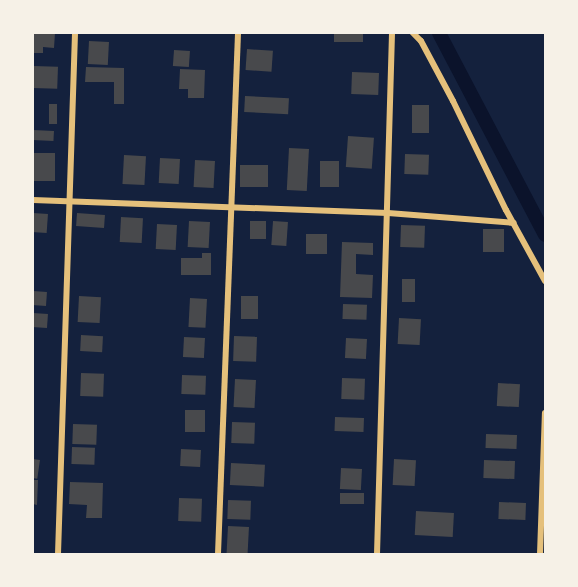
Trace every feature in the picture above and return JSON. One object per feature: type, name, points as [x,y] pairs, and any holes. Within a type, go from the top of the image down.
[{"type":"street","points":[[58,554],[75,33]]},
{"type":"street","points":[[218,554],[238,33]]},
{"type":"street","points":[[377,554],[392,33]]},
{"type":"street","points":[[413,33],[421,41],[453,101],[545,281]]},
{"type":"street","points":[[33,200],[388,213],[514,224]]},
{"type":"street","points":[[540,554],[545,413]]},
{"type":"building","points":[[33,33],[55,33],[54,48],[43,47],[43,53],[33,53]]},
{"type":"building","points":[[334,33],[363,33],[363,42],[334,42]]},
{"type":"building","points":[[89,41],[109,42],[108,65],[88,64]]},
{"type":"building","points":[[247,49],[273,51],[271,72],[246,70]]},
{"type":"building","points":[[174,50],[190,51],[189,67],[173,66]]},
{"type":"building","points":[[33,66],[58,67],[57,89],[33,88]]},
{"type":"building","points":[[86,67],[124,68],[124,104],[114,104],[114,82],[85,82]]},
{"type":"building","points":[[180,69],[205,70],[204,98],[188,98],[188,89],[179,89]]},
{"type":"building","points":[[352,72],[379,73],[378,95],[351,94]]},
{"type":"building","points":[[245,96],[289,98],[288,114],[244,112]]},
{"type":"building","points":[[49,104],[57,104],[57,124],[49,124]]},
{"type":"building","points":[[412,105],[429,105],[429,133],[412,133]]},
{"type":"building","points":[[33,130],[54,131],[53,141],[33,140]]},
{"type":"building","points":[[348,136],[374,138],[372,169],[346,167]]},
{"type":"building","points":[[289,148],[309,149],[307,191],[287,190]]},
{"type":"building","points":[[33,153],[55,153],[55,181],[33,181]]},
{"type":"building","points":[[405,154],[429,155],[428,175],[404,174]]},
{"type":"building","points":[[124,155],[146,156],[144,185],[122,184]]},
{"type":"building","points":[[160,158],[180,159],[179,184],[159,183]]},
{"type":"building","points":[[195,160],[215,161],[214,188],[194,187]]},
{"type":"building","points":[[320,161],[339,161],[339,187],[320,187]]},
{"type":"building","points":[[240,165],[268,165],[268,187],[240,187]]},
{"type":"building","points":[[33,213],[48,214],[47,233],[33,232]]},
{"type":"building","points":[[77,213],[105,215],[104,228],[76,226]]},
{"type":"building","points":[[121,217],[143,218],[142,243],[120,242]]},
{"type":"building","points":[[189,221],[210,222],[209,248],[188,247]]},
{"type":"building","points":[[250,221],[266,221],[266,239],[250,239]]},
{"type":"building","points":[[273,221],[288,222],[286,246],[271,245]]},
{"type":"building","points":[[157,224],[177,225],[176,250],[156,249]]},
{"type":"building","points":[[401,225],[425,226],[424,248],[400,247]]},
{"type":"building","points":[[483,229],[504,229],[504,252],[483,252]]},
{"type":"building","points":[[306,234],[327,234],[327,254],[306,254]]},
{"type":"building","points":[[342,242],[373,243],[373,255],[356,254],[356,274],[373,275],[372,298],[340,297]]},
{"type":"building","points":[[202,253],[211,253],[211,275],[181,275],[181,258],[202,258]]},
{"type":"building","points":[[402,279],[415,279],[415,302],[402,302]]},
{"type":"building","points":[[33,291],[47,292],[46,306],[33,305]]},
{"type":"building","points":[[79,296],[101,297],[100,323],[78,322]]},
{"type":"building","points":[[241,296],[258,296],[258,319],[241,319]]},
{"type":"building","points":[[190,298],[207,299],[205,328],[188,327]]},
{"type":"building","points":[[343,304],[367,305],[366,320],[342,319]]},
{"type":"building","points":[[33,313],[48,314],[47,328],[33,327]]},
{"type":"building","points":[[399,318],[421,319],[420,345],[398,344]]},
{"type":"building","points":[[81,335],[103,336],[102,352],[80,351]]},
{"type":"building","points":[[234,336],[257,337],[256,362],[233,361]]},
{"type":"building","points":[[184,337],[205,338],[204,358],[183,357]]},
{"type":"building","points":[[346,338],[367,339],[366,359],[345,358]]},
{"type":"building","points":[[81,373],[104,374],[103,397],[80,396]]},
{"type":"building","points":[[182,375],[206,376],[205,395],[181,394]]},
{"type":"building","points":[[342,378],[365,379],[364,400],[341,399]]},
{"type":"building","points":[[235,379],[256,380],[255,408],[234,407]]},
{"type":"building","points":[[498,383],[520,384],[519,407],[497,406]]},
{"type":"building","points":[[185,410],[205,410],[205,432],[185,432]]},
{"type":"building","points":[[335,417],[364,418],[363,432],[335,431]]},
{"type":"building","points":[[232,422],[255,423],[254,444],[231,443]]},
{"type":"building","points":[[73,424],[97,425],[96,445],[72,444]]},
{"type":"building","points":[[486,434],[517,435],[516,449],[486,448]]},
{"type":"building","points":[[72,447],[95,448],[94,465],[71,464]]},
{"type":"building","points":[[181,449],[201,450],[200,467],[180,466]]},
{"type":"building","points":[[33,459],[40,460],[37,479],[33,478]]},
{"type":"building","points":[[394,459],[416,460],[415,486],[393,485]]},
{"type":"building","points":[[484,460],[515,461],[514,479],[483,478]]},
{"type":"building","points":[[231,463],[265,465],[264,487],[230,485]]},
{"type":"building","points":[[341,468],[362,469],[361,490],[340,489]]},
{"type":"building","points":[[33,480],[38,480],[37,505],[33,504]]},
{"type":"building","points":[[70,482],[103,483],[102,518],[86,518],[87,505],[69,504]]},
{"type":"building","points":[[340,493],[364,493],[364,504],[340,504]]},
{"type":"building","points":[[179,498],[202,499],[201,522],[178,521]]},
{"type":"building","points":[[228,500],[251,501],[250,520],[227,519]]},
{"type":"building","points":[[499,502],[526,503],[525,520],[498,519]]},
{"type":"building","points":[[416,511],[454,513],[453,537],[415,535]]},
{"type":"building","points":[[228,526],[249,527],[248,554],[227,554]]},
{"type":"waterway","points":[[439,33],[545,235]]}]
